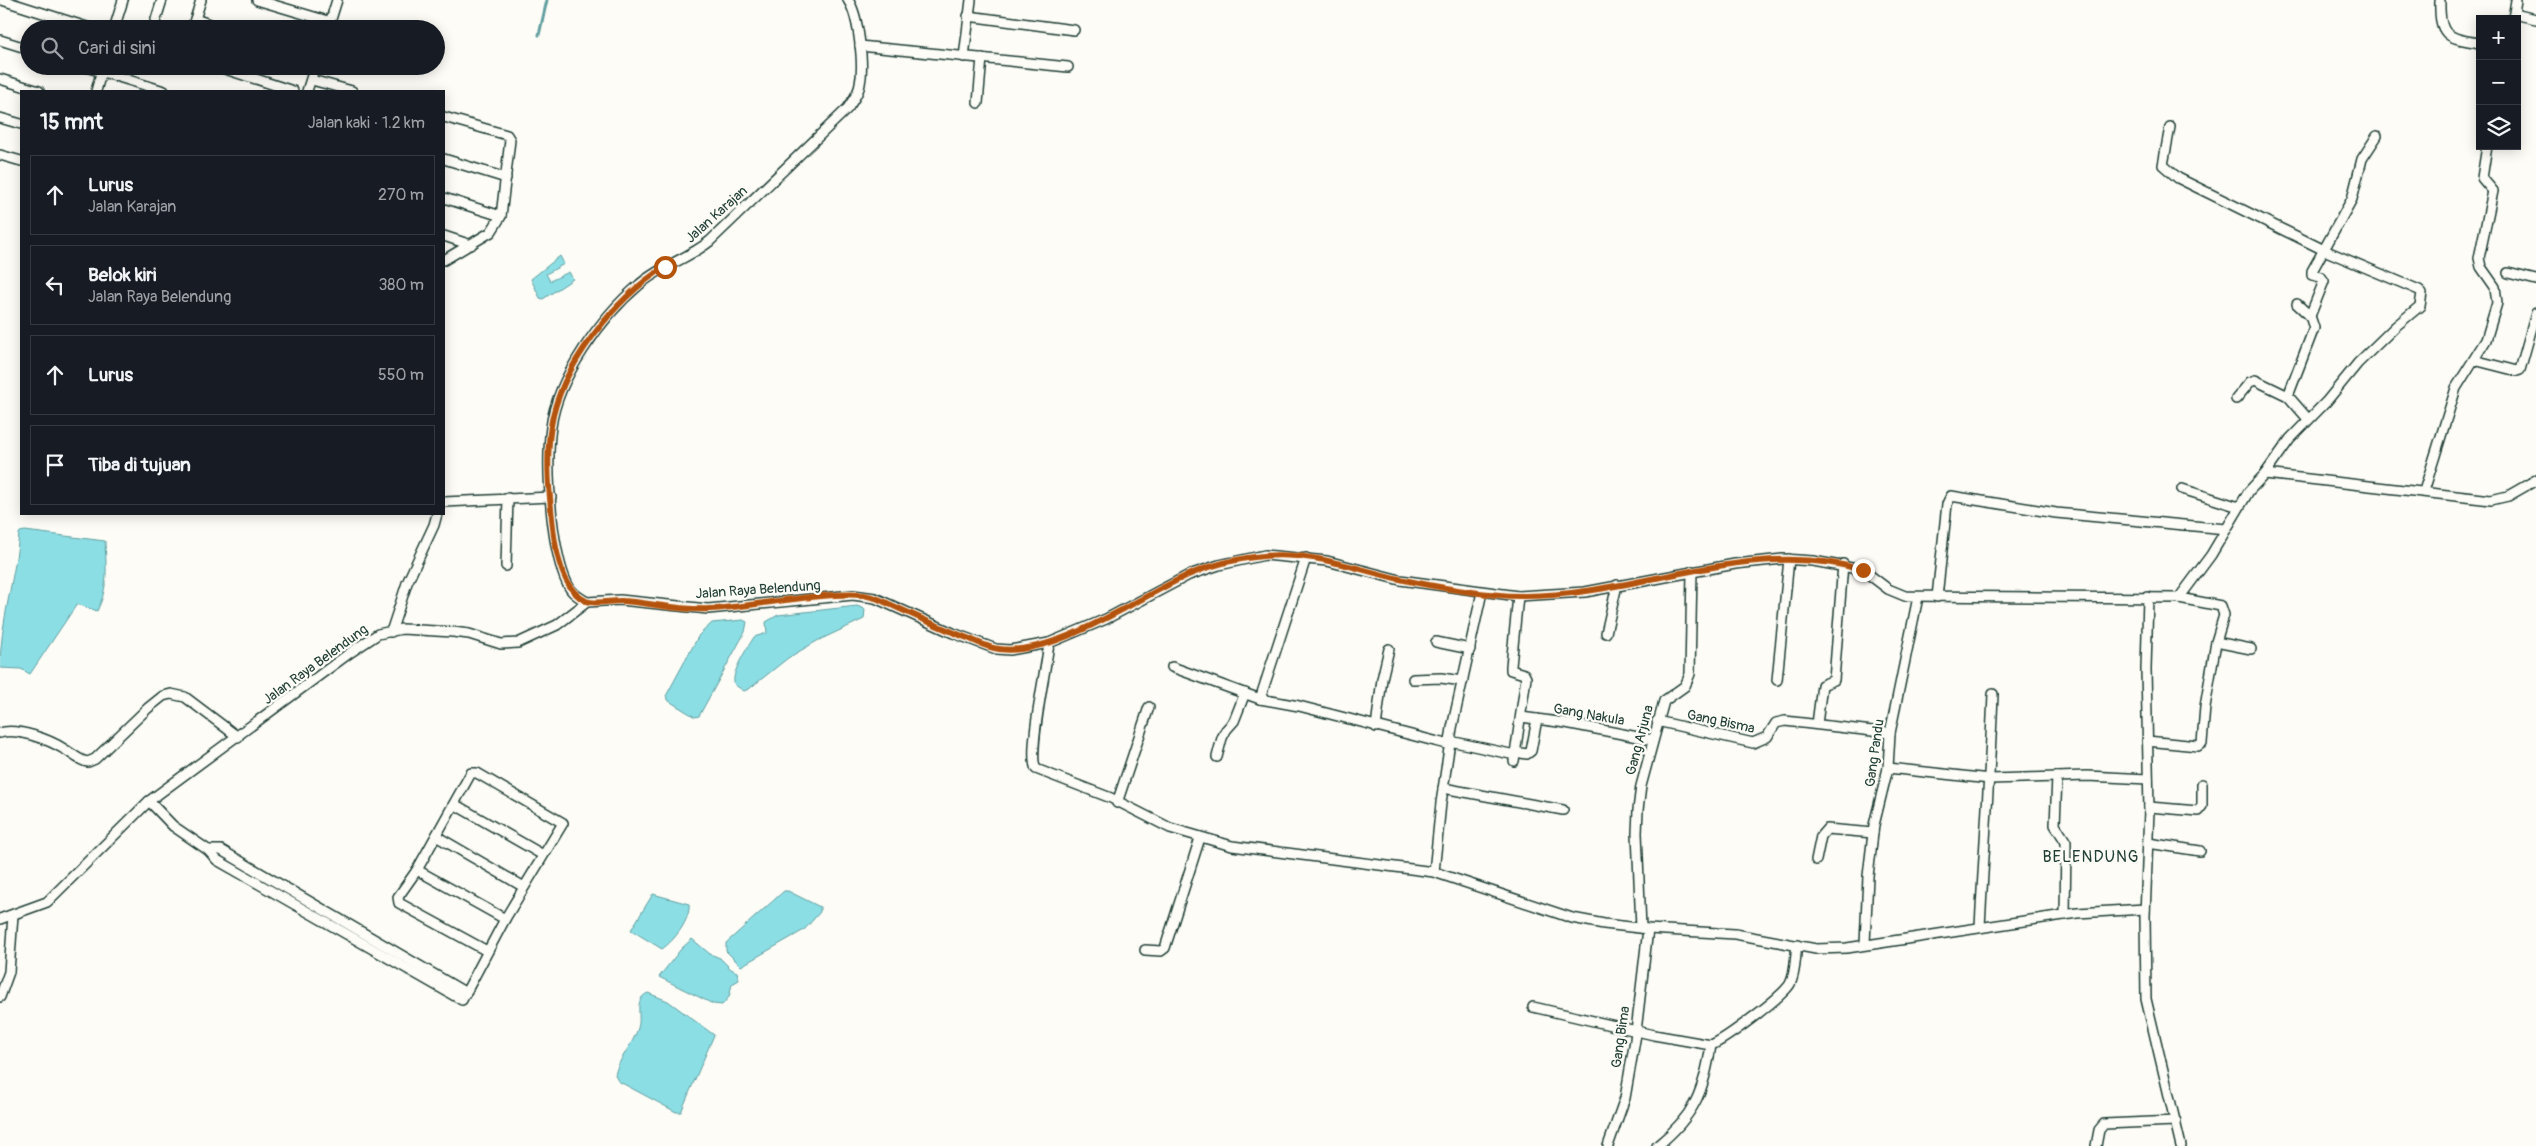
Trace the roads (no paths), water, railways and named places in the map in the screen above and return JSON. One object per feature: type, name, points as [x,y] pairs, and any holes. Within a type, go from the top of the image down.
[{"type":"street","points":[[2,0],[65,20]]},
{"type":"street","points":[[117,20],[123,0]]},
{"type":"street","points":[[156,20],[162,0]]},
{"type":"street","points":[[195,20],[201,0]]},
{"type":"street","points":[[257,0],[315,20]]},
{"type":"street","points":[[331,20],[337,0]]},
{"type":"street","name":"Jalan Karajan","points":[[587,602],[571,591],[565,576],[556,548],[551,497],[551,426],[557,403],[569,375],[594,334],[639,284],[665,267],[698,251],[710,241],[848,108],[861,83],[860,46],[853,11],[848,0]]},
{"type":"street","points":[[964,57],[971,0]]},
{"type":"street","points":[[2440,0],[2441,24],[2446,35],[2455,39],[2476,42]]},
{"type":"street","points":[[2513,15],[2516,0]]},
{"type":"street","points":[[968,16],[1074,30]]},
{"type":"street","points":[[2521,17],[2536,19]]},
{"type":"street","points":[[0,40],[20,46]]},
{"type":"street","points":[[860,46],[1068,67]]},
{"type":"street","points":[[978,103],[982,58]]},
{"type":"street","points":[[96,90],[100,75]]},
{"type":"street","points":[[119,75],[161,90]]},
{"type":"street","points":[[244,75],[290,90]]},
{"type":"street","points":[[307,90],[313,75]]},
{"type":"street","points":[[0,79],[36,90]]},
{"type":"street","points":[[312,80],[348,90]]},
{"type":"street","points":[[445,117],[507,135],[510,140],[501,216],[491,232],[445,259]]},
{"type":"street","points":[[0,118],[20,124]]},
{"type":"street","points":[[2170,127],[2163,165],[2168,171],[2229,204],[2324,250],[2403,282],[2419,290],[2423,297],[2420,306],[2396,326],[2358,363],[2326,402],[2290,438],[2265,474],[2249,491],[2211,555],[2179,598]]},
{"type":"street","points":[[2310,316],[2324,281],[2321,277],[2312,275],[2312,270],[2352,199],[2362,159],[2377,136]]},
{"type":"street","points":[[2424,491],[2456,388],[2486,340],[2498,298],[2495,287],[2481,267],[2479,258],[2492,191],[2482,178],[2486,150]]},
{"type":"street","points":[[0,155],[20,161]]},
{"type":"street","points":[[445,159],[506,178]]},
{"type":"street","points":[[445,198],[501,216]]},
{"type":"street","points":[[445,236],[471,244]]},
{"type":"street","points":[[2508,273],[2536,280]]},
{"type":"street","points":[[2288,396],[2313,332],[2313,322],[2310,316],[2297,304]]},
{"type":"street","points":[[2474,360],[2516,371],[2520,370],[2536,313]]},
{"type":"street","points":[[2236,399],[2250,382],[2255,380],[2288,396],[2308,419]]},
{"type":"street","points":[[2265,474],[2496,500],[2508,496],[2536,480]]},
{"type":"street","points":[[2182,489],[2239,507]]},
{"type":"street","points":[[1937,597],[1948,500],[1951,496],[2056,513],[2226,529]]},
{"type":"street","points":[[445,502],[551,497]]},
{"type":"street","points":[[506,566],[508,498]]},
{"type":"street","points":[[391,632],[407,583],[434,525],[436,515]]},
{"type":"street","name":"Jalan Raya Belendung","points":[[0,919],[47,902],[149,801],[378,634],[424,629],[470,634],[501,644],[518,643],[557,625],[587,602],[620,600],[708,609],[864,595],[876,598],[952,633],[996,649],[1010,650],[1049,643],[1106,619],[1189,575],[1219,565],[1265,556],[1306,558],[1357,568],[1400,580],[1518,596],[1577,592],[1735,564],[1789,559],[1843,564],[1869,572],[1896,594],[1918,597],[2179,598],[2222,607],[2224,615],[2216,642]]},
{"type":"street","points":[[1260,699],[1306,558]]},
{"type":"street","points":[[1777,680],[1789,559]]},
{"type":"street","points":[[1817,724],[1822,685],[1834,680],[1843,564]]},
{"type":"street","name":"Gang Arjuna","points":[[1645,929],[1638,818],[1641,786],[1657,721],[1664,701],[1685,686],[1690,674],[1692,572]]},
{"type":"street","points":[[1606,633],[1617,585]]},
{"type":"street","points":[[1434,872],[1450,743],[1482,592]]},
{"type":"street","points":[[1515,756],[1526,675],[1511,670],[1510,657],[1518,596]]},
{"type":"street","name":"Gang Pandu","points":[[1865,944],[1868,876],[1873,833],[1888,768],[1890,733],[1918,597]]},
{"type":"street","points":[[2148,597],[2147,742],[2149,806],[2145,909],[2146,999],[2181,1146]]},
{"type":"street","points":[[1436,642],[1470,649]]},
{"type":"street","points":[[2147,742],[2198,746],[2202,743],[2204,707],[2216,642],[2251,649]]},
{"type":"street","points":[[1049,643],[1035,742],[1034,767],[1039,771],[1111,798],[1117,803],[1170,828],[1232,846],[1434,872],[1572,918],[1645,929],[1735,934],[1826,950],[2064,915],[2145,909]]},
{"type":"street","points":[[1376,727],[1382,679],[1389,649]]},
{"type":"street","points":[[1172,667],[1260,699],[1298,706],[1376,727],[1515,756],[1527,754],[1531,751],[1537,719]]},
{"type":"street","points":[[1413,679],[1441,678],[1463,681]]},
{"type":"street","points":[[1217,757],[1222,738],[1226,730],[1234,722],[1245,693]]},
{"type":"street","points":[[0,733],[9,731],[40,738],[58,745],[88,762],[95,759],[148,708],[163,696],[171,694],[185,697],[238,737]]},
{"type":"street","points":[[1980,927],[1990,779],[1993,694]]},
{"type":"street","points":[[1117,803],[1149,707]]},
{"type":"street","name":"Gang Nakula","points":[[1521,717],[1653,740]]},
{"type":"street","name":"Gang Bisma","points":[[1657,721],[1753,743],[1762,741],[1773,725],[1780,721],[1890,733]]},
{"type":"street","points":[[1888,768],[1990,779],[2087,776],[2148,779]]},
{"type":"street","points":[[149,801],[174,826],[208,850],[221,850],[466,993],[505,919],[564,822],[485,777],[471,773],[417,870],[398,898],[399,903],[487,951]]},
{"type":"street","points":[[2057,777],[2055,825],[2066,842],[2064,915]]},
{"type":"street","points":[[2149,806],[2198,811],[2202,806],[2202,784]]},
{"type":"street","points":[[1443,788],[1563,810]]},
{"type":"street","points":[[454,804],[543,855]]},
{"type":"street","points":[[1816,860],[1821,836],[1827,829],[1873,833]]},
{"type":"street","points":[[436,836],[524,887]]},
{"type":"street","points":[[1145,950],[1161,951],[1165,948],[1200,838]]},
{"type":"street","points":[[2148,843],[2200,851]]},
{"type":"street","points":[[417,870],[505,919]]},
{"type":"street","points":[[0,996],[9,972],[13,915]]},
{"type":"street","name":"Gang Bima","points":[[1608,1146],[1625,1098],[1636,1031],[1645,929]]},
{"type":"street","points":[[1533,1007],[1636,1031],[1710,1045],[1760,1012],[1789,986],[1794,973],[1797,945]]},
{"type":"street","points":[[1656,1146],[1666,1139],[1698,1101],[1707,1069],[1710,1045]]},
{"type":"street","points":[[2096,1146],[2098,1130],[2104,1124],[2176,1121]]},
{"type":"water","points":[[560,256],[564,264],[546,274],[550,281],[569,272],[573,279],[543,299],[540,298],[531,279]]},
{"type":"water","points":[[25,531],[105,541],[106,559],[105,585],[97,611],[77,604],[30,674],[21,669],[0,668],[2,634],[19,534]]},
{"type":"water","points":[[857,606],[865,609],[864,619],[817,641],[788,658],[749,689],[744,691],[735,685],[735,675],[740,661],[754,637],[767,633],[766,622],[778,615]]},
{"type":"water","points":[[743,620],[747,622],[745,632],[699,716],[695,717],[669,701],[666,696],[699,635],[712,623]]},
{"type":"water","points":[[784,891],[788,891],[820,907],[820,912],[804,930],[741,966],[726,951],[726,943]]},
{"type":"water","points":[[653,894],[689,904],[689,910],[681,929],[672,941],[662,949],[631,930]]},
{"type":"water","points":[[692,939],[737,972],[739,980],[732,984],[729,997],[722,1005],[713,1004],[659,977],[681,949]]},
{"type":"water","points":[[648,993],[668,1001],[714,1035],[681,1112],[676,1112],[618,1081],[615,1075],[619,1063],[638,1028],[641,999]]},
{"type":"waterway","points":[[539,35],[547,0]]},
{"type":"district","name":"BELENDUNG","points":[[2091,856]]}]
